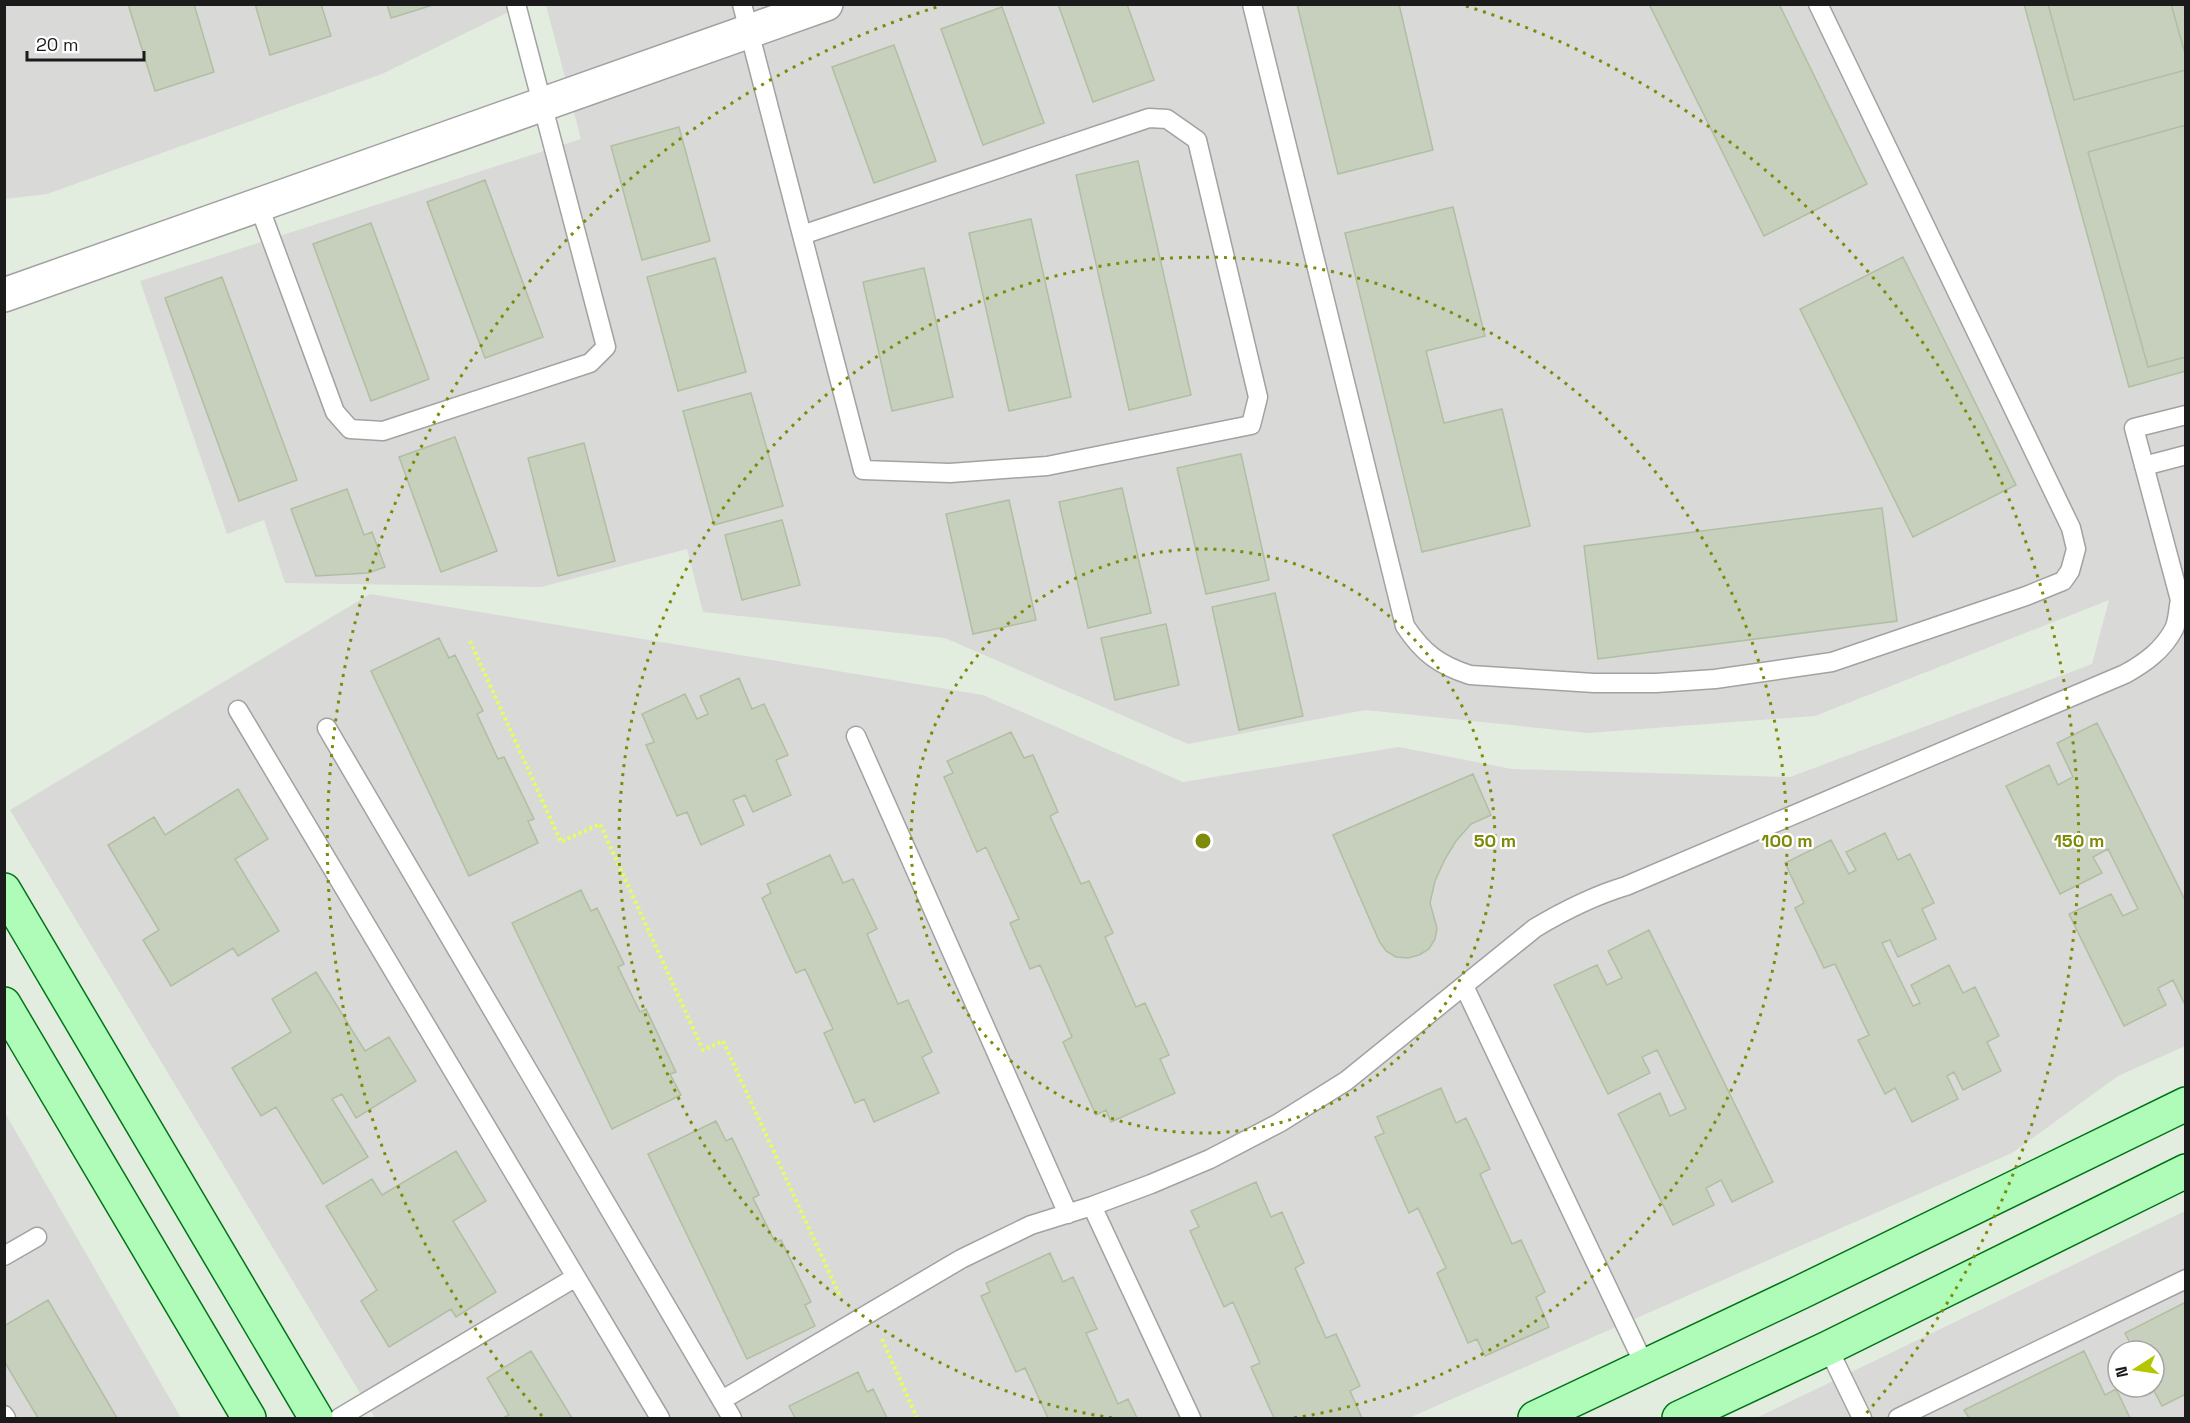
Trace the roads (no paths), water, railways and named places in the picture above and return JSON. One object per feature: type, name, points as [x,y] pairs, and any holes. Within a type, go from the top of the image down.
[{"type":"street","points":[[4,295],[542,105],[746,18],[826,4]]},
{"type":"street","points":[[4,890],[316,1419]]},
{"type":"street","points":[[4,1004],[249,1419]]},
{"type":"street","points":[[1535,1419],[2186,1104]]},
{"type":"street","points":[[1679,1419],[2186,1171]]},
{"type":"lane","points":[[259,206],[335,412],[350,429],[382,431],[591,363],[606,347],[516,4]]},
{"type":"lane","points":[[1252,4],[1405,626],[1417,644],[1434,659],[1451,669],[1470,675],[1594,683],[1715,679],[1832,662],[2026,596],[2063,581],[2070,571],[2076,549],[2071,528],[1818,4]]},
{"type":"lane","points":[[746,18],[802,235],[863,470],[950,472],[1047,466],[1251,425],[1258,397],[1197,140],[1167,118],[1149,118],[802,235]]},
{"type":"lane","points":[[722,1400],[962,1259],[1031,1225],[1092,1206],[1210,1159],[1279,1123],[1346,1081],[1535,928],[1566,909],[1596,895],[1626,886],[1659,872],[2125,674],[2143,664],[2159,650],[2175,627],[2180,600],[2134,428],[2186,415]]},
{"type":"lane","points":[[2144,466],[2186,455]]},
{"type":"lane","points":[[238,710],[660,1419]]},
{"type":"lane","points":[[327,728],[732,1419]]},
{"type":"lane","points":[[855,736],[1068,1214]]},
{"type":"lane","points":[[1464,986],[1646,1366]]},
{"type":"lane","points":[[1092,1206],[1191,1419]]},
{"type":"lane","points":[[4,1256],[37,1237]]},
{"type":"lane","points":[[339,1419],[576,1277]]},
{"type":"lane","points":[[1898,1419],[2186,1279]]},
{"type":"lane","points":[[1828,1348],[1862,1419]]}]
